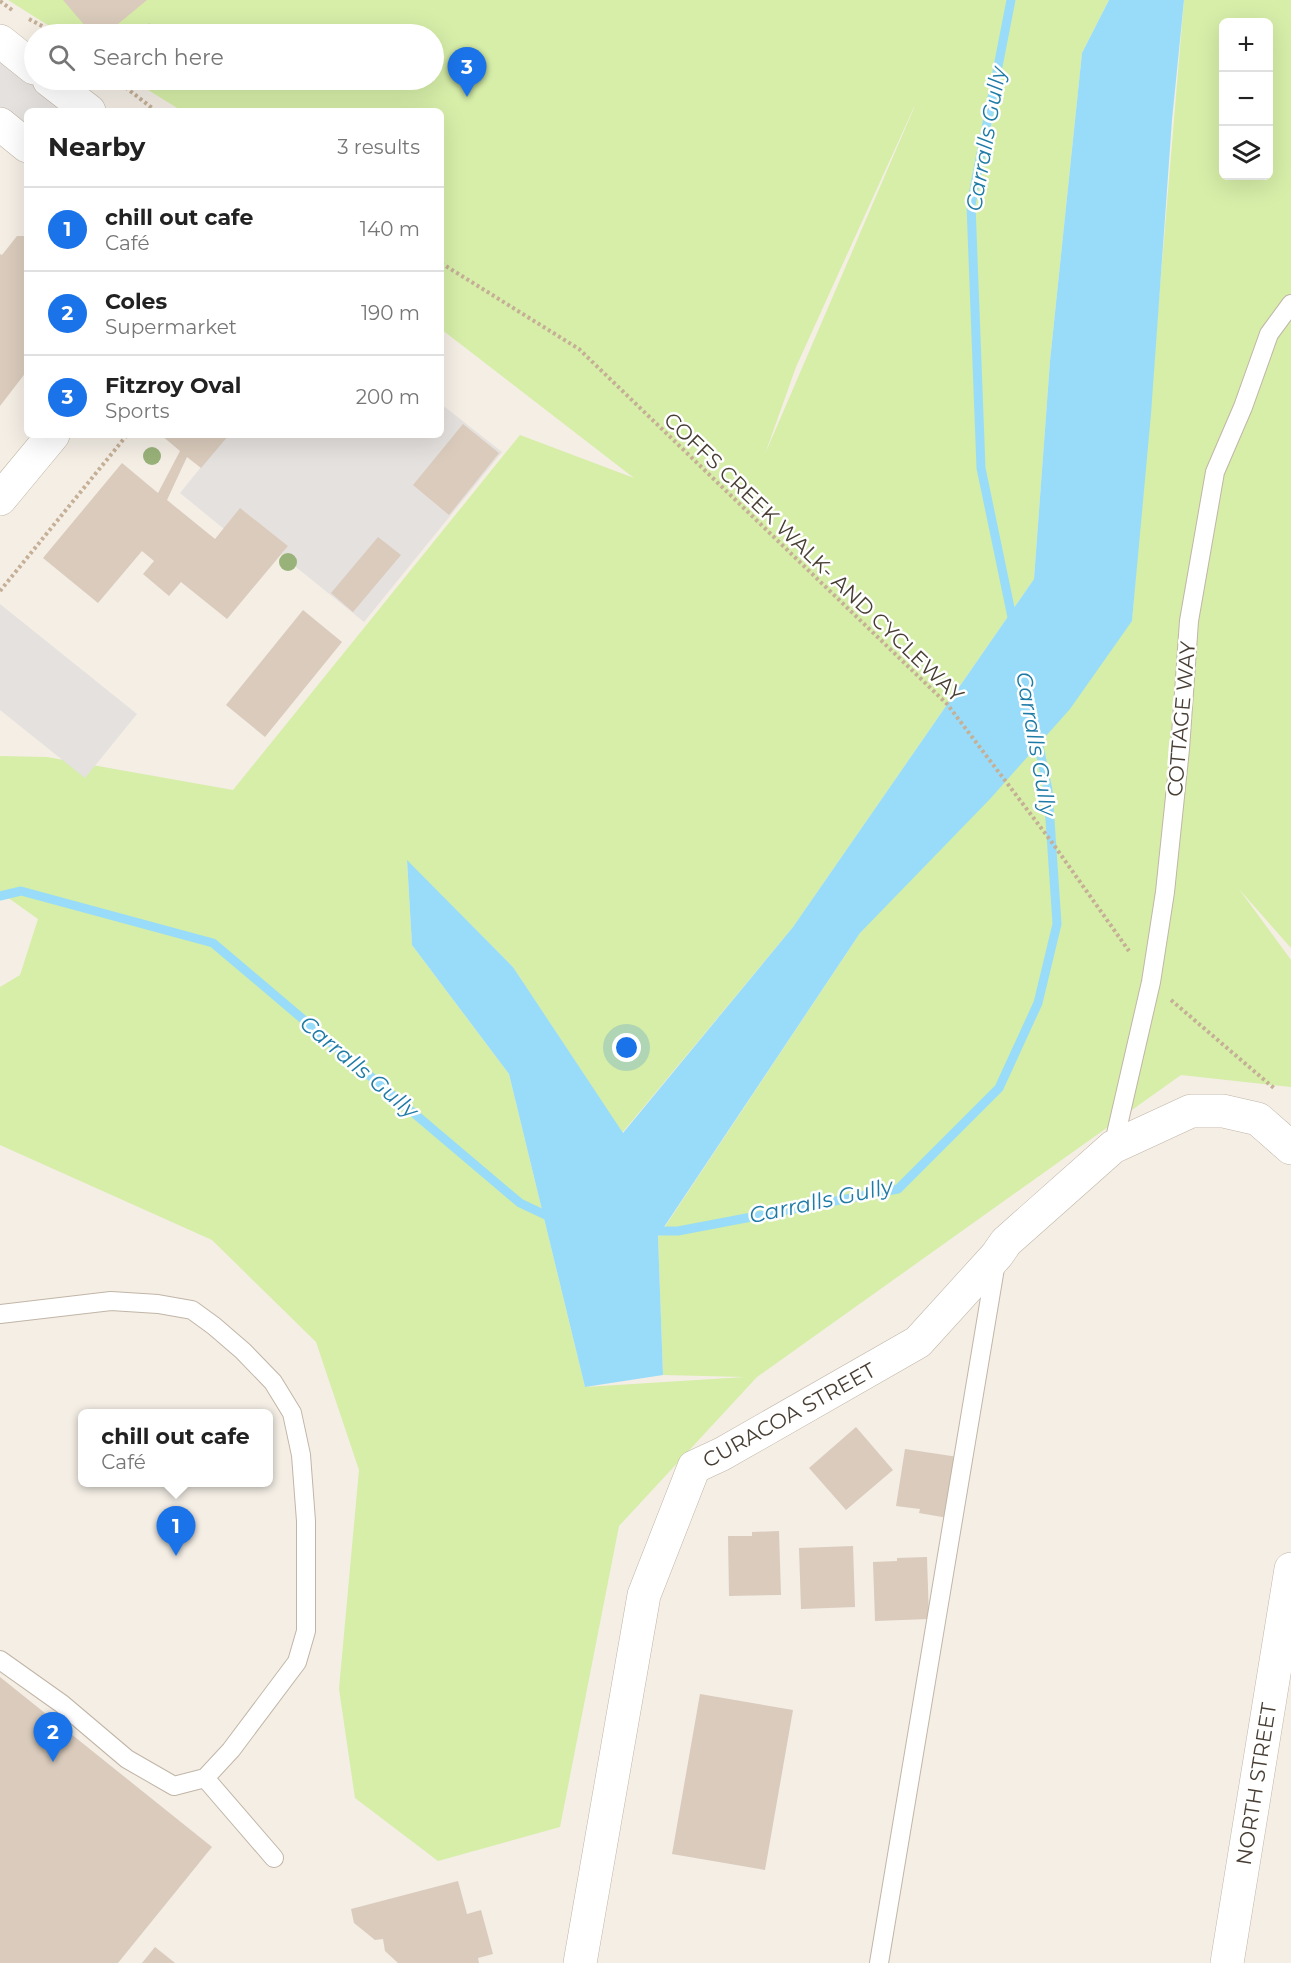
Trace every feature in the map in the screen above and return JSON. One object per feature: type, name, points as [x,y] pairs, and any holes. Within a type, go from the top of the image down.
[{"type":"street","points":[[0,41],[24,60]]},
{"type":"street","points":[[62,90],[85,108]]},
{"type":"street","points":[[0,124],[24,144]]},
{"type":"street","points":[[0,499],[51,438]]},
{"type":"street","name":"CURACOA STREET","points":[[580,1963],[644,1595],[694,1467],[722,1455],[918,1342],[997,1255],[1006,1242],[1113,1147],[1191,1111],[1223,1111],[1258,1119],[1291,1148]]},
{"type":"street","name":"NORTH STREET","points":[[1227,1963],[1291,1569]]},
{"type":"lane","name":"COTTAGE WAY","points":[[1113,1147],[1150,982],[1165,892],[1189,621],[1215,472],[1243,407],[1269,334],[1291,304]]},
{"type":"lane","points":[[879,1963],[997,1255]]},
{"type":"lane","points":[[0,1314],[111,1301],[158,1304],[192,1310],[243,1351],[273,1382],[292,1413],[302,1466],[306,1521],[306,1631],[297,1662],[231,1749],[205,1778],[174,1786],[128,1759],[62,1704],[0,1660]]},
{"type":"lane","points":[[205,1778],[274,1858]]},
{"type":"path","points":[[129,90],[152,108]]},
{"type":"path","name":"COFFS CREEK WALK- AND CYCLEWAY","points":[[444,265],[579,349],[947,704],[1051,841],[1150,982],[1282,1095]]},
{"type":"path","points":[[0,591],[125,438]]},
{"type":"green space","points":[[8,0],[1109,0],[1082,53],[1050,361],[1034,579],[793,927],[622,1133],[513,967],[407,861],[412,945],[509,1074],[585,1387],[745,1377],[663,1375],[658,1237],[860,933],[1132,621],[1184,0],[1291,0],[1291,948],[1239,889],[1291,960],[1291,1087],[1181,1075],[757,1377],[619,1526],[560,1827],[438,1861],[355,1798],[339,1689],[359,1470],[316,1342],[212,1240],[0,1145],[0,987],[20,975],[38,919],[0,892],[0,756],[47,757],[233,790],[520,435],[634,478],[444,331],[444,108],[177,108],[148,90],[444,90],[444,24],[46,24]],"holes":[[[914,107],[914,108],[765,454],[796,367]]]},
{"type":"shaded area","points":[[0,54],[24,73],[24,90],[46,90],[63,103],[62,108],[24,108],[24,135],[0,115]]},
{"type":"shaded area","points":[[444,406],[502,452],[364,622],[281,555],[288,546],[241,509],[224,529],[180,493],[225,438],[444,438]]},
{"type":"shaded area","points":[[0,604],[137,714],[85,778],[0,710]]},
{"type":"water","points":[[1109,0],[1184,0],[1172,120],[1151,414],[1132,621],[1070,709],[990,799],[860,933],[658,1236],[663,1375],[585,1387],[509,1074],[412,945],[407,860],[513,967],[623,1133],[793,927],[1034,579],[1050,361],[1082,53]]},
{"type":"building","points":[[63,0],[147,0],[118,24],[83,24]]},
{"type":"building","points":[[17,236],[24,236],[24,375],[0,406],[0,254],[2,255]]},
{"type":"building","points":[[463,424],[499,453],[449,515],[413,485]]},
{"type":"building","points":[[165,438],[226,438],[201,468],[187,457],[167,500],[215,539],[240,508],[288,546],[227,619],[181,582],[169,596],[143,574],[154,561],[142,551],[98,603],[43,558],[122,463],[158,493],[180,451]]},
{"type":"building","points":[[378,537],[401,555],[353,612],[331,593]]},
{"type":"building","points":[[303,610],[342,642],[265,737],[226,705]]},
{"type":"building","points":[[856,1427],[893,1470],[846,1510],[809,1468]]},
{"type":"building","points":[[905,1449],[958,1457],[948,1518],[919,1513],[920,1509],[896,1506]]},
{"type":"building","points":[[779,1531],[781,1595],[729,1596],[728,1536],[752,1536],[752,1532]]},
{"type":"building","points":[[853,1546],[855,1607],[801,1609],[799,1548]]},
{"type":"building","points":[[927,1557],[929,1619],[875,1621],[873,1562]]},
{"type":"building","points":[[0,1677],[212,1847],[118,1963],[0,1963]]},
{"type":"building","points":[[700,1694],[793,1710],[765,1870],[672,1854]]},
{"type":"building","points":[[458,1881],[467,1914],[481,1910],[493,1954],[478,1958],[479,1963],[398,1963],[385,1951],[383,1939],[375,1940],[354,1923],[351,1909]]},
{"type":"building","points":[[155,1947],[175,1963],[142,1963]]},
{"type":"waterway","name":"Carralls Gully","points":[[1011,0],[971,205],[981,468],[1013,622]]},
{"type":"waterway","name":"Carralls Gully","points":[[649,1231],[678,1231],[898,1189],[999,1088],[1038,1003],[1057,924],[1048,790],[1036,732]]},
{"type":"waterway","name":"Carralls Gully","points":[[0,896],[21,891],[213,943],[520,1203],[554,1219]]},
{"type":"place","name":"Fitzroy Oval","points":[[467,97]]},
{"type":"place","name":"chill out cafe","points":[[176,1556]]},
{"type":"place","name":"Coles","points":[[53,1762]]}]
